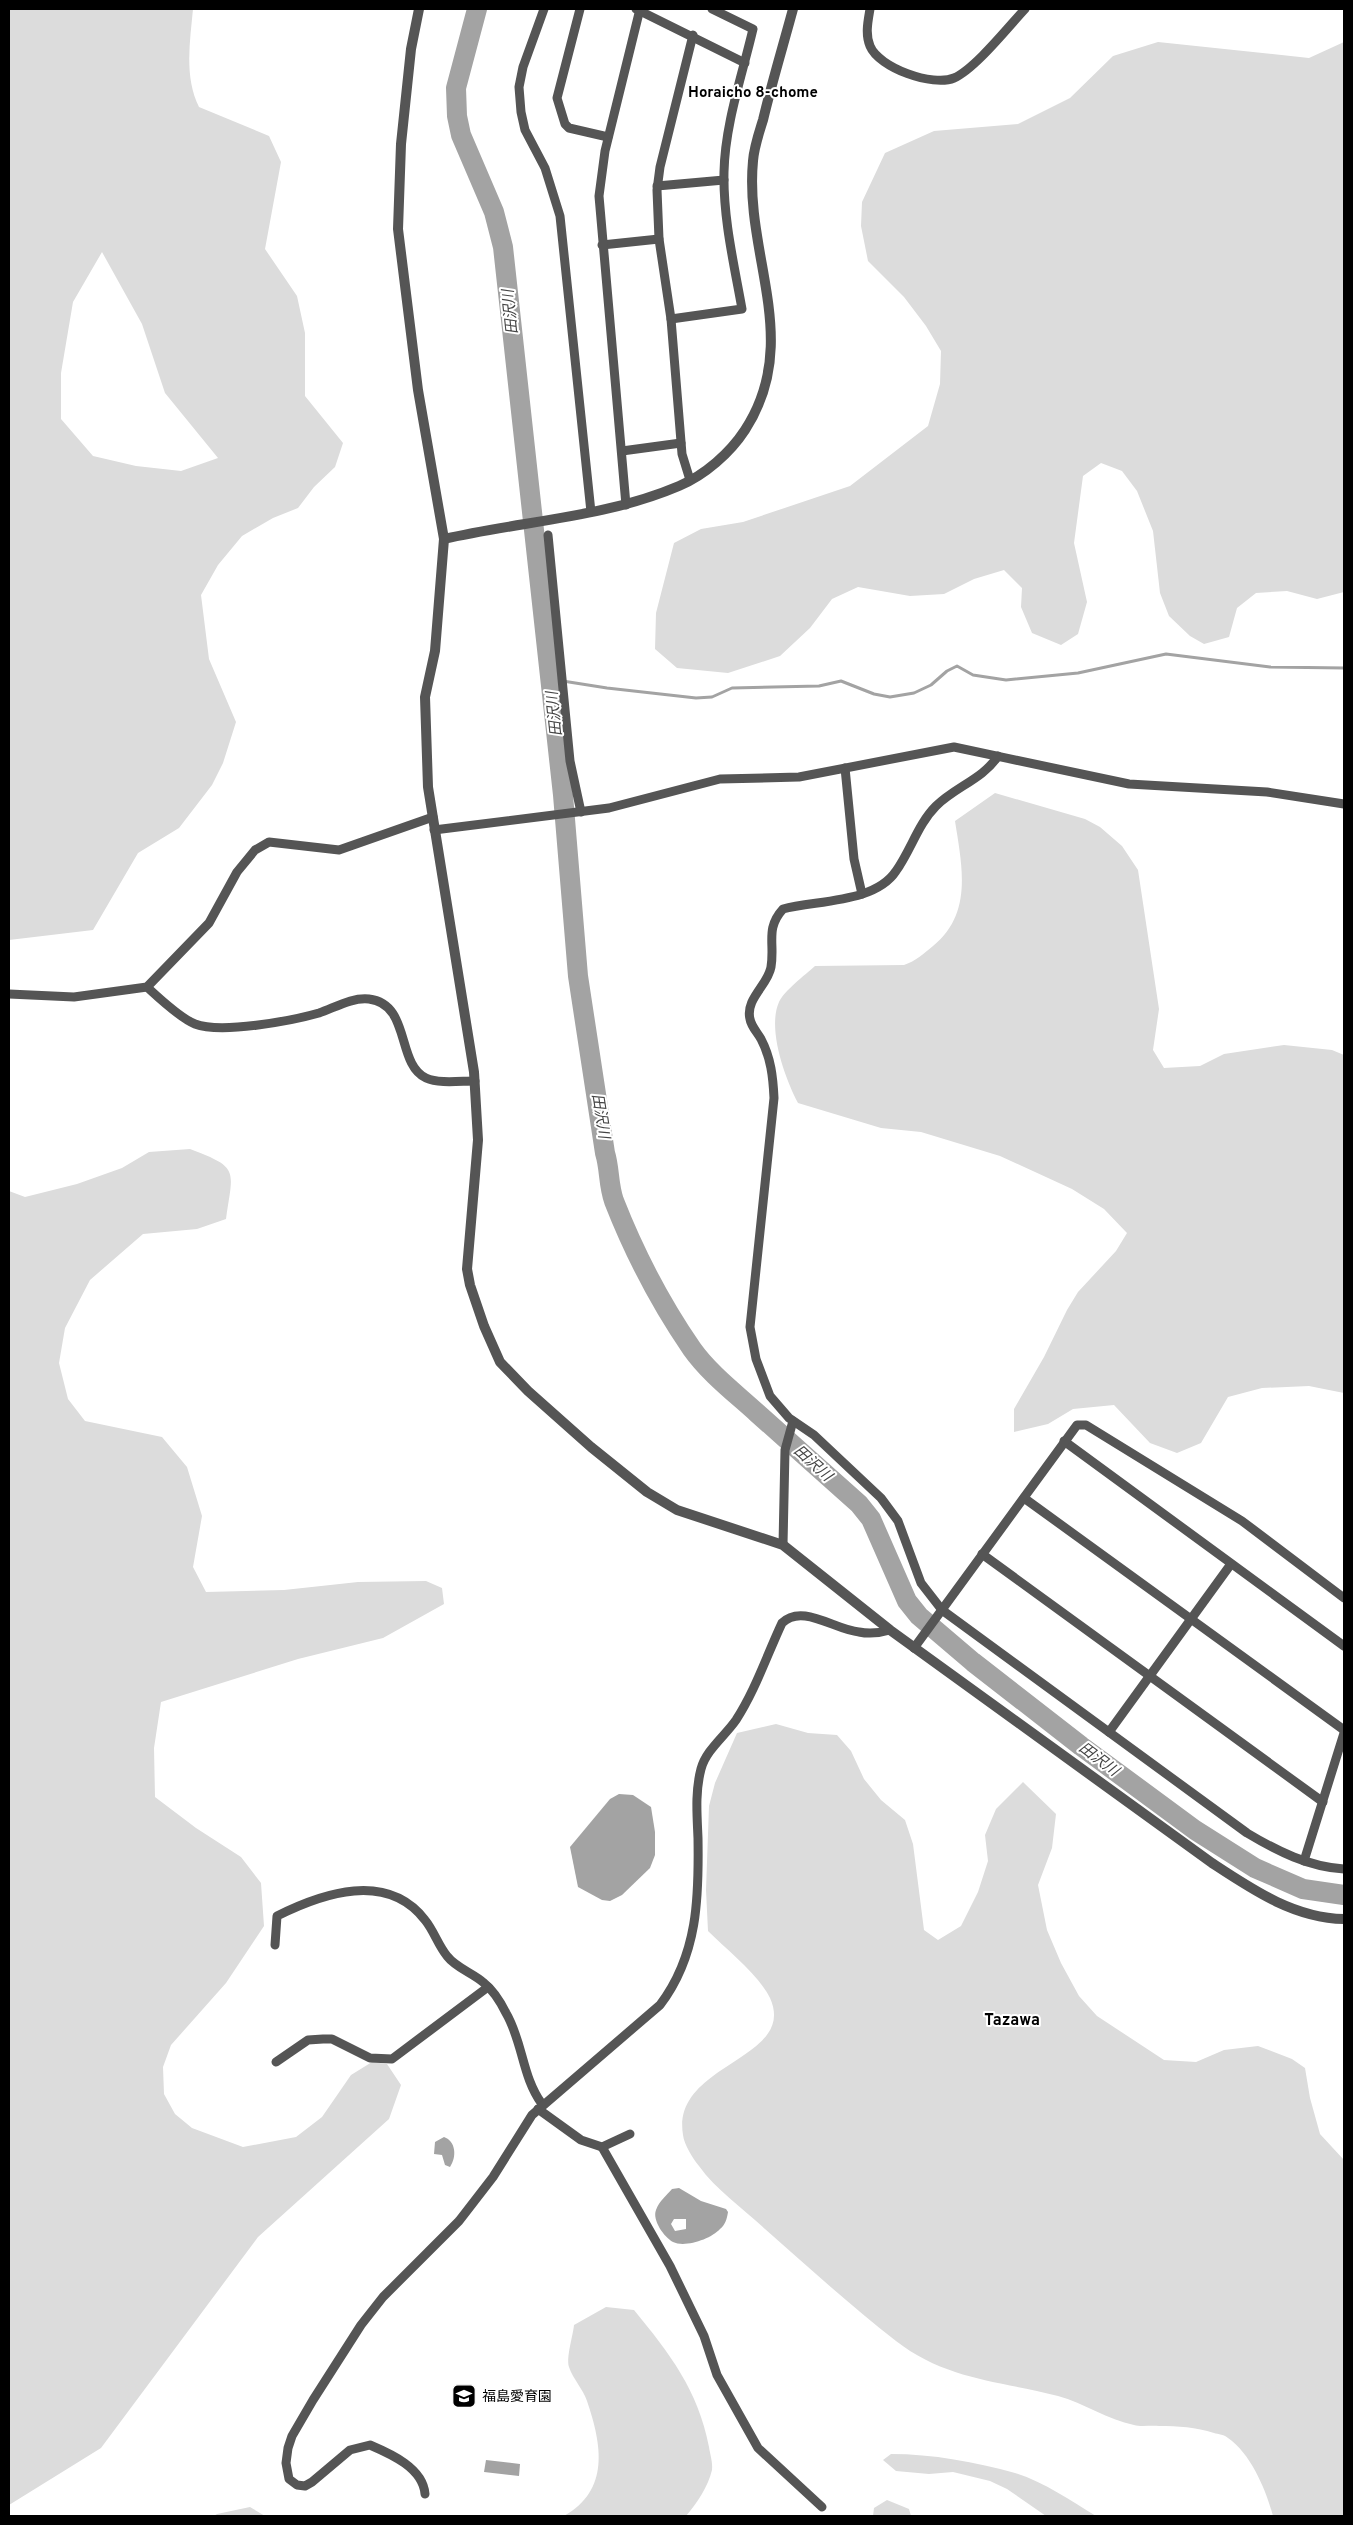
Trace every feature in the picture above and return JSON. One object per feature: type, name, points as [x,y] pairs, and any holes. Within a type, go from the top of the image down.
[{"type":"street","points":[[419,9],[411,49],[401,144],[398,229],[418,390],[444,539],[435,651],[425,697],[428,787],[475,1080],[478,1140],[467,1269],[475,1302],[500,1362],[591,1446],[648,1492],[677,1510],[783,1545],[914,1648],[1256,1893],[1308,1914],[1344,1919]]},
{"type":"street","points":[[544,9],[523,67],[519,87],[521,112],[525,130],[544,168],[560,216],[591,512]]},
{"type":"street","points":[[580,9],[557,98],[565,124],[569,128],[608,137]]},
{"type":"street","points":[[626,505],[598,196],[608,137],[638,9],[693,35],[745,63]]},
{"type":"street","points":[[671,318],[742,309],[726,217],[724,180],[726,142],[753,29],[712,9]]},
{"type":"street","points":[[444,539],[626,505],[664,492],[690,480],[728,452],[753,418],[768,380],[772,358],[770,312],[753,212],[753,160],[793,9]]},
{"type":"street","points":[[870,9],[867,34],[869,46],[884,63],[908,74],[944,80],[954,78],[976,62],[1025,9]]},
{"type":"street","points":[[690,480],[684,463],[681,443],[671,318],[659,239],[657,186],[693,35]]},
{"type":"street","points":[[657,186],[724,180]]},
{"type":"street","points":[[602,245],[659,239]]},
{"type":"street","points":[[622,452],[681,443]]},
{"type":"street","points":[[548,535],[570,761],[581,812]]},
{"type":"street","points":[[434,830],[609,808],[720,779],[799,778],[954,747],[1092,778],[1129,784],[1267,792],[1344,804]]},
{"type":"street","points":[[998,756],[992,765],[947,796],[934,808],[924,820],[896,871],[887,883],[862,894],[783,909],[772,923],[771,967],[765,982],[753,999],[750,1011],[750,1019],[768,1055],[773,1074],[774,1098],[750,1327],[756,1359],[770,1396],[793,1421],[814,1435],[881,1498],[898,1521],[920,1583],[942,1610],[1247,1833],[1284,1854],[1304,1861],[1344,1869]]},
{"type":"street","points":[[845,768],[854,859],[862,894]]},
{"type":"street","points":[[9,994],[74,997],[147,987],[209,923],[237,872],[255,850],[265,844],[269,842],[283,842],[322,850],[340,850],[432,817]]},
{"type":"street","points":[[147,987],[193,1024],[205,1027],[246,1026],[294,1019],[353,1000],[368,998],[378,1001],[397,1021],[410,1059],[419,1073],[426,1078],[437,1080],[475,1080]]},
{"type":"street","points":[[783,1545],[785,1450],[793,1421]]},
{"type":"street","points":[[914,1648],[1077,1425],[1086,1425],[1242,1521],[1344,1598]]},
{"type":"street","points":[[1064,1441],[1344,1646]]},
{"type":"street","points":[[1024,1498],[1344,1732],[1304,1861]]},
{"type":"street","points":[[982,1554],[1323,1802]]},
{"type":"street","points":[[1109,1732],[1232,1564]]},
{"type":"street","points":[[425,2494],[424,2484],[403,2461],[370,2445],[350,2450],[312,2482],[305,2486],[298,2485],[289,2479],[287,2474],[288,2448],[292,2436],[361,2325],[392,2288],[459,2221],[493,2177],[518,2136],[540,2106],[660,2004],[678,1978],[694,1928],[698,1905],[696,1810],[701,1767],[720,1739],[736,1721],[782,1623],[786,1618],[801,1615],[858,1632],[881,1633],[890,1630]]},
{"type":"street","points":[[275,1945],[277,1916],[316,1899],[353,1891],[372,1890],[387,1892],[401,1899],[425,1920],[448,1957],[488,1987],[512,2026],[533,2091],[540,2106],[581,2140],[602,2147],[670,2266],[704,2336],[717,2375],[758,2448],[822,2507]]},
{"type":"street","points":[[276,2062],[308,2040],[323,2039],[332,2039],[370,2058],[392,2059],[488,1987]]},
{"type":"street","points":[[602,2147],[630,2134]]},
{"type":"shaded area","points":[[9,9],[193,9],[189,59],[191,84],[199,107],[269,136],[281,162],[265,249],[297,296],[305,333],[305,396],[343,443],[335,467],[314,487],[298,508],[273,518],[242,536],[218,565],[201,595],[209,659],[236,722],[223,763],[212,785],[179,828],[138,853],[93,930],[9,940]],"holes":[[[102,252],[142,324],[165,393],[218,458],[181,471],[136,466],[93,456],[61,419],[61,373],[73,302]]]},
{"type":"shaded area","points":[[1158,42],[1309,58],[1344,42],[1344,592],[1317,599],[1287,591],[1256,593],[1237,608],[1229,637],[1204,644],[1190,636],[1169,616],[1160,593],[1153,531],[1137,491],[1122,471],[1101,463],[1083,476],[1074,543],[1087,602],[1078,634],[1061,645],[1032,633],[1021,607],[1022,588],[1004,570],[974,579],[944,594],[910,596],[858,587],[832,599],[810,628],[780,656],[728,673],[677,668],[655,649],[656,613],[674,543],[701,529],[743,522],[850,486],[928,426],[940,384],[941,351],[926,326],[904,297],[868,261],[861,226],[862,202],[885,153],[934,131],[1018,124],[1070,98],[1113,56]]},
{"type":"shaded area","points":[[995,793],[1085,819],[1100,827],[1122,846],[1138,870],[1159,1009],[1153,1050],[1164,1068],[1200,1066],[1224,1054],[1284,1045],[1332,1050],[1344,1055],[1344,1393],[1309,1386],[1262,1388],[1228,1397],[1201,1443],[1177,1453],[1150,1443],[1114,1405],[1073,1409],[1048,1424],[1014,1432],[1014,1409],[1044,1357],[1067,1310],[1078,1292],[1116,1251],[1127,1233],[1104,1209],[1072,1189],[1000,1156],[921,1132],[881,1128],[798,1103],[783,1067],[776,1039],[776,1013],[779,1002],[790,988],[815,966],[904,965],[916,959],[933,946],[946,933],[954,919],[962,888],[962,872],[955,821]]},
{"type":"shaded area","points":[[190,1149],[218,1161],[229,1172],[231,1180],[226,1219],[197,1229],[143,1234],[90,1280],[65,1328],[59,1363],[68,1399],[85,1421],[162,1437],[187,1467],[202,1516],[193,1567],[206,1592],[284,1590],[358,1582],[426,1581],[442,1588],[444,1604],[383,1638],[298,1659],[161,1702],[154,1748],[155,1797],[196,1828],[241,1857],[261,1883],[264,1926],[226,1983],[171,2045],[163,2067],[164,2094],[175,2114],[192,2128],[243,2147],[296,2137],[322,2117],[351,2075],[372,2062],[387,2064],[401,2085],[389,2119],[258,2237],[101,2448],[9,2505],[9,1191],[25,1197],[77,1184],[122,1168],[149,1152]]},
{"type":"shaded area","points":[[776,1724],[808,1733],[837,1735],[851,1751],[864,1779],[881,1800],[905,1820],[913,1844],[924,1930],[938,1940],[961,1926],[978,1892],[988,1861],[985,1835],[996,1809],[1023,1782],[1056,1814],[1052,1848],[1038,1885],[1047,1930],[1061,1963],[1079,1996],[1097,2016],[1164,2060],[1196,2062],[1224,2050],[1258,2046],[1292,2059],[1305,2068],[1310,2098],[1320,2134],[1344,2160],[1344,2516],[1273,2516],[1262,2484],[1244,2453],[1223,2435],[1187,2427],[1140,2426],[1124,2423],[1068,2399],[974,2378],[934,2364],[915,2354],[879,2328],[813,2272],[722,2191],[697,2163],[689,2151],[683,2135],[684,2111],[695,2092],[713,2076],[752,2050],[767,2035],[774,2019],[770,1998],[765,1989],[750,1971],[708,1931],[706,1890],[709,1806],[715,1783],[737,1733]]},
{"type":"shaded area","points":[[619,1794],[633,1795],[651,1807],[655,1832],[655,1855],[650,1868],[622,1895],[610,1901],[602,1900],[578,1887],[570,1847],[610,1799]]},
{"type":"shaded area","points":[[444,2137],[451,2142],[454,2150],[454,2159],[450,2167],[445,2165],[442,2155],[434,2154],[435,2142]]},
{"type":"shaded area","points":[[679,2188],[701,2201],[726,2209],[728,2215],[726,2222],[716,2233],[698,2242],[678,2244],[673,2242],[660,2228],[655,2214],[663,2198],[672,2189]],"holes":[[[674,2219],[686,2219],[686,2229],[675,2231],[671,2224]]]},
{"type":"shaded area","points":[[606,2307],[634,2310],[671,2358],[690,2390],[698,2408],[709,2447],[712,2470],[702,2494],[686,2516],[564,2516],[579,2505],[589,2493],[595,2480],[598,2465],[596,2434],[592,2418],[585,2397],[568,2363],[574,2325]]},
{"type":"shaded area","points":[[891,2454],[954,2459],[1015,2473],[1047,2487],[1096,2516],[1046,2516],[1007,2489],[990,2481],[953,2472],[929,2474],[896,2471],[883,2460]]},
{"type":"shaded area","points":[[486,2460],[520,2464],[519,2476],[484,2472]]},
{"type":"shaded area","points":[[887,2500],[909,2509],[911,2516],[873,2516],[874,2508]]},
{"type":"shaded area","points":[[250,2507],[265,2516],[214,2516],[217,2514]]},
{"type":"waterway","name":"田沢川","points":[[477,9],[456,88],[457,116],[461,135],[494,212],[503,247],[563,795],[578,976],[611,1189],[630,1239],[659,1296],[699,1358],[723,1382],[859,1504],[871,1519],[907,1601],[919,1616],[973,1662],[1081,1746],[1195,1830],[1255,1868],[1303,1889],[1344,1895]]},
{"type":"waterway","points":[[550,679],[607,688],[696,698],[712,697],[732,688],[819,686],[841,681],[874,694],[890,697],[914,693],[931,685],[947,671],[957,666],[973,675],[1006,680],[1078,673],[1166,654],[1270,667],[1344,668]]},
{"type":"place","name":"福島愛育園","points":[[464,2396]]},
{"type":"district","name":"Horaicho 8-chome","points":[[753,92]]},
{"type":"district","name":"Tazawa","points":[[1012,2019]]}]
